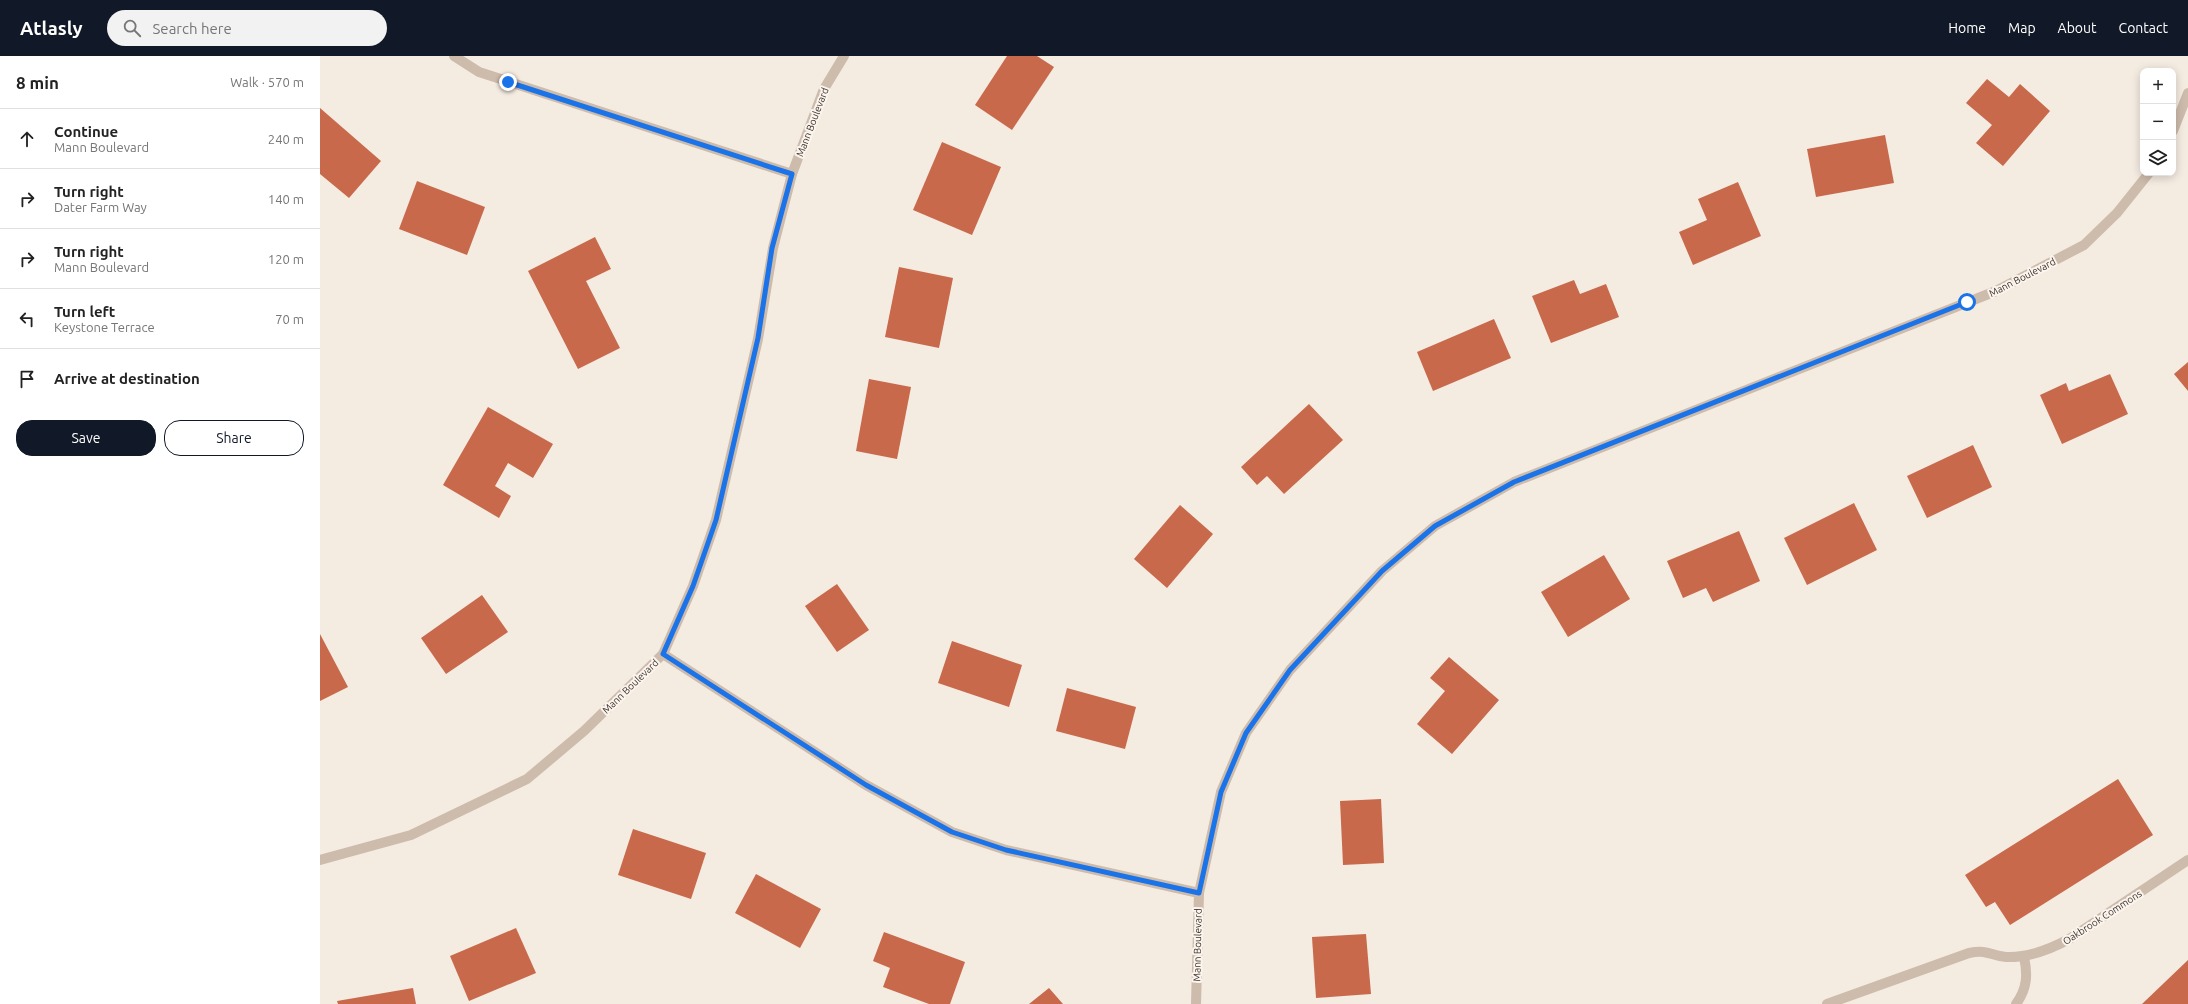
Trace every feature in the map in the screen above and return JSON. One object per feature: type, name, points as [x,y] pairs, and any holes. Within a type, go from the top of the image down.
[{"type":"street","points":[[454,56],[479,72],[792,174]]},
{"type":"street","name":"Mann Boulevard","points":[[320,860],[411,835],[527,779],[584,731],[663,654],[693,586],[716,520],[758,338],[772,248],[792,174],[824,89],[844,56]]},
{"type":"street","points":[[2176,123],[2188,93]]},
{"type":"street","name":"Mann Boulevard","points":[[1196,1004],[1199,893],[1221,792],[1246,733],[1290,670],[1382,571],[1435,526],[1514,482],[1996,291],[2084,245],[2117,213],[2148,176]]},
{"type":"street","points":[[663,654],[866,785],[952,832],[1006,850],[1199,893]]},
{"type":"street","name":"Oakbrook Commons","points":[[1827,1004],[1970,953],[1984,950],[2004,957],[2024,957],[2052,948],[2071,938],[2188,860]]},
{"type":"street","points":[[2016,1004],[2025,992],[2027,970],[2024,957]]},
{"type":"building","points":[[1007,56],[1037,56],[1054,67],[1012,130],[975,105]]},
{"type":"building","points":[[1987,79],[2009,97],[2020,84],[2050,111],[2003,166],[1976,143],[1992,125],[1966,103]]},
{"type":"building","points":[[320,108],[381,161],[349,198],[320,174]]},
{"type":"building","points":[[1885,135],[1894,183],[1816,197],[1807,149]]},
{"type":"building","points":[[942,142],[1001,167],[972,235],[913,210]]},
{"type":"building","points":[[417,181],[485,207],[467,255],[399,229]]},
{"type":"building","points":[[1738,182],[1761,236],[1693,265],[1679,232],[1707,220],[1698,199]]},
{"type":"building","points":[[595,237],[611,269],[586,281],[620,348],[578,369],[528,271]]},
{"type":"building","points":[[899,267],[953,278],[939,348],[885,337]]},
{"type":"building","points":[[1574,280],[1580,294],[1606,284],[1619,317],[1551,343],[1532,296]]},
{"type":"building","points":[[1494,319],[1511,358],[1433,391],[1417,352]]},
{"type":"building","points":[[2188,362],[2188,391],[2174,374]]},
{"type":"building","points":[[2110,374],[2128,414],[2062,444],[2040,395],[2066,383],[2069,391]]},
{"type":"building","points":[[869,379],[911,387],[897,459],[856,451]]},
{"type":"building","points":[[1309,404],[1343,440],[1284,494],[1267,476],[1257,485],[1241,467]]},
{"type":"building","points":[[488,407],[553,444],[533,478],[508,463],[495,486],[511,496],[499,518],[443,485]]},
{"type":"building","points":[[1973,445],[1992,487],[1927,518],[1907,476]]},
{"type":"building","points":[[1854,503],[1877,550],[1807,585],[1784,538]]},
{"type":"building","points":[[1180,505],[1213,534],[1167,588],[1134,559]]},
{"type":"building","points":[[1739,531],[1760,581],[1713,602],[1706,588],[1683,598],[1667,561]]},
{"type":"building","points":[[1604,555],[1630,599],[1568,637],[1541,592]]},
{"type":"building","points":[[837,584],[869,630],[837,652],[805,606]]},
{"type":"building","points":[[482,595],[508,632],[446,674],[421,638]]},
{"type":"building","points":[[320,634],[348,687],[320,701]]},
{"type":"building","points":[[952,641],[1022,665],[1009,707],[938,683]]},
{"type":"building","points":[[1449,657],[1499,700],[1452,754],[1417,724],[1445,691],[1430,678]]},
{"type":"building","points":[[1067,688],[1136,707],[1125,749],[1056,731]]},
{"type":"building","points":[[2118,779],[2153,835],[2010,925],[1995,902],[1986,907],[1965,875]]},
{"type":"building","points":[[1381,799],[1384,863],[1343,865],[1340,801]]},
{"type":"building","points":[[633,829],[706,853],[691,899],[618,875]]},
{"type":"building","points":[[756,874],[821,909],[800,948],[735,913]]},
{"type":"building","points":[[516,928],[536,973],[469,1001],[450,956]]},
{"type":"building","points":[[884,932],[965,962],[950,1004],[929,1004],[883,987],[890,968],[873,961]]},
{"type":"building","points":[[1366,934],[1371,994],[1316,998],[1312,937]]},
{"type":"building","points":[[2188,960],[2188,1004],[2142,1004]]},
{"type":"building","points":[[413,988],[416,1004],[338,1004],[337,1001]]},
{"type":"building","points":[[1049,988],[1063,1004],[1029,1004]]},
{"type":"route","points":[[508,82],[792,174],[772,248],[758,338],[716,520],[693,586],[663,654],[866,785],[952,832],[1006,850],[1199,893],[1221,792],[1246,733],[1290,670],[1382,571],[1435,526],[1514,482],[1967,302]]}]
